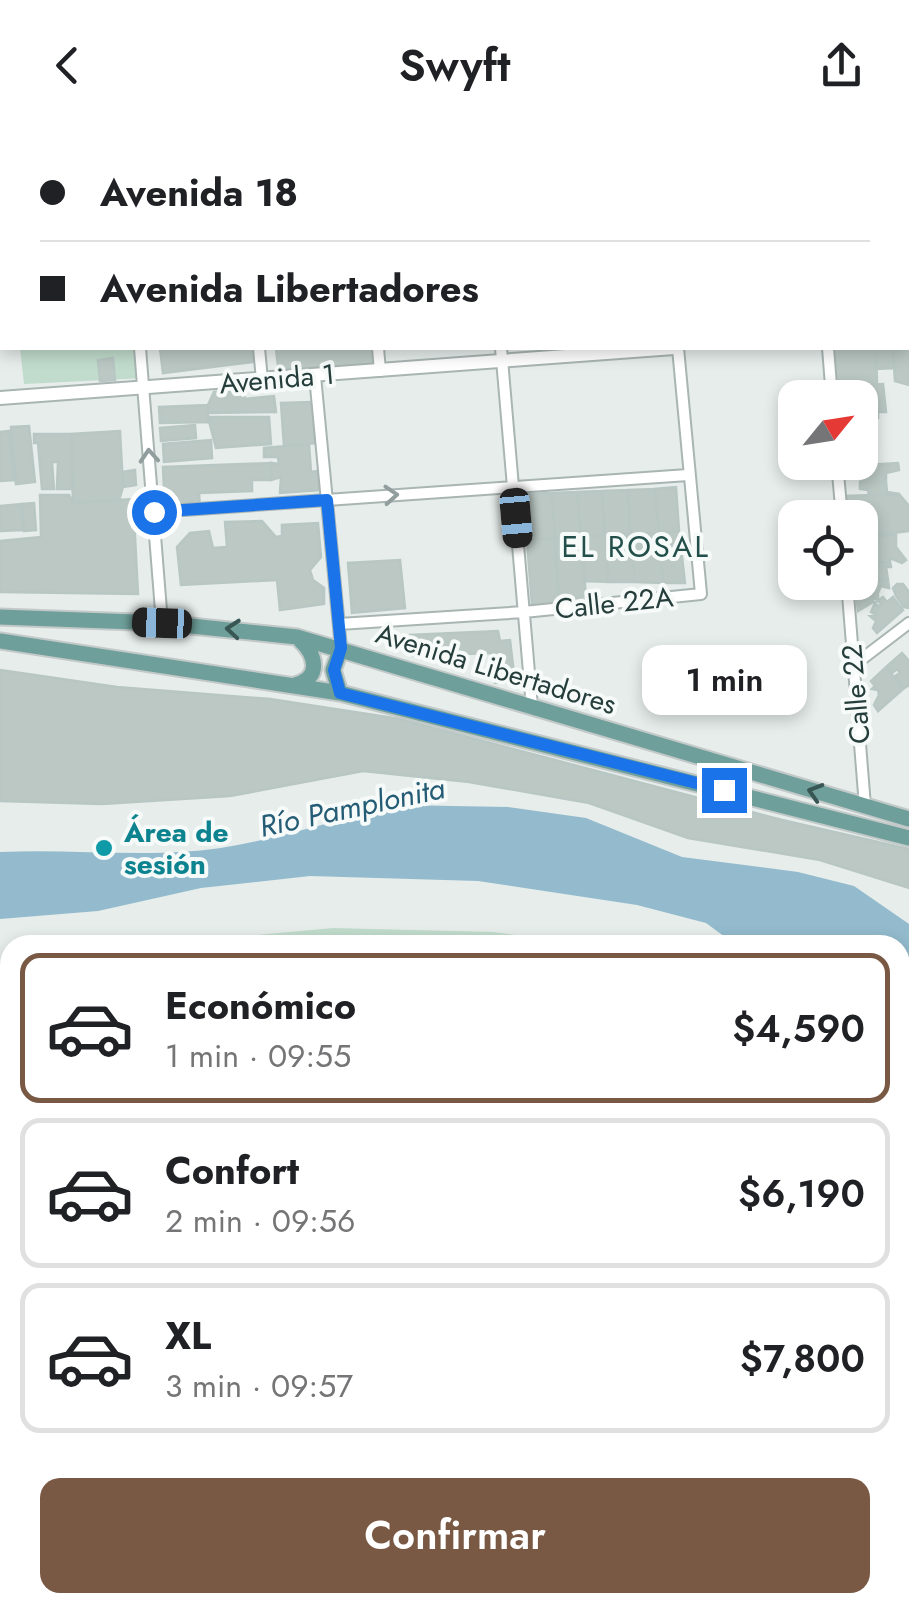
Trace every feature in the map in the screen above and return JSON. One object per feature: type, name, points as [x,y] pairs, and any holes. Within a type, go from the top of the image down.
[{"type":"main road","name":"Avenida Libertadores","points":[[0,617],[162,623],[297,637],[909,818]]},
{"type":"main road","points":[[291,686],[303,683],[314,669],[311,651],[297,637]]},
{"type":"main road","name":"Avenida Libertadores","points":[[0,641],[340,693],[909,838]]},
{"type":"main road","points":[[340,693],[334,670],[341,648]]},
{"type":"street","points":[[140,350],[162,623]]},
{"type":"street","points":[[259,350],[262,380]]},
{"type":"street","points":[[378,350],[380,371]]},
{"type":"street","name":"Avenida 1","points":[[0,398],[380,371],[502,354],[618,350]]},
{"type":"street","name":"Calle 22A","points":[[339,624],[524,612],[701,594],[676,350]]},
{"type":"street","points":[[828,350],[831,380]]},
{"type":"street","points":[[502,354],[532,707]]},
{"type":"street","points":[[315,376],[341,648]]},
{"type":"street","points":[[154,512],[688,475]]},
{"type":"street","name":"Calle 22","points":[[848,600],[865,806]]},
{"type":"street","points":[[854,666],[909,623]]},
{"type":"green space","points":[[20,350],[141,350],[145,378],[24,384]]},
{"type":"green space","points":[[333,928],[517,935],[257,935]]},
{"type":"water","points":[[398,805],[508,807],[586,818],[682,857],[798,872],[854,886],[909,924],[909,935],[722,935],[706,923],[637,905],[478,881],[310,876],[201,888],[98,911],[0,919],[0,852],[203,850],[274,837]]},
{"type":"building","points":[[160,350],[251,350],[253,362],[163,373]]},
{"type":"building","points":[[276,350],[372,350],[373,367],[279,376]]},
{"type":"building","points":[[832,350],[876,350],[877,380],[835,380]]},
{"type":"building","points":[[876,350],[893,350],[894,368],[876,369]]},
{"type":"building","points":[[909,350],[909,385],[895,381],[893,351]]},
{"type":"building","points":[[113,358],[115,380],[100,381],[98,360]]},
{"type":"building","points":[[878,384],[883,384],[886,412],[878,412]]},
{"type":"building","points":[[244,389],[245,399],[274,396],[276,412],[208,413],[214,392]]},
{"type":"building","points":[[312,402],[316,443],[284,446],[281,403]]},
{"type":"building","points":[[208,405],[208,422],[160,423],[159,407]]},
{"type":"building","points":[[208,417],[269,417],[271,444],[216,448]]},
{"type":"building","points":[[195,425],[196,438],[161,441],[160,428]]},
{"type":"building","points":[[29,426],[35,482],[16,484],[11,427]]},
{"type":"building","points":[[9,431],[14,480],[0,481],[0,432]]},
{"type":"building","points":[[120,431],[123,487],[119,500],[73,503],[71,434]]},
{"type":"building","points":[[34,434],[71,434],[74,489],[57,489],[58,462],[52,462],[54,489],[42,489]]},
{"type":"building","points":[[211,440],[212,458],[164,462],[163,444]]},
{"type":"building","points":[[309,444],[311,472],[318,471],[320,490],[280,493],[281,477],[271,480],[271,463],[279,464],[278,457],[264,457],[264,448]]},
{"type":"building","points":[[271,463],[271,480],[252,480],[252,491],[199,493],[200,509],[165,510],[163,467]]},
{"type":"building","points":[[898,463],[899,470],[886,473],[886,482],[861,482],[878,480],[878,464]]},
{"type":"building","points":[[135,470],[136,485],[123,487],[122,472]]},
{"type":"building","points":[[860,482],[886,482],[887,492],[899,494],[869,496],[868,490],[860,489]]},
{"type":"building","points":[[676,487],[679,531],[659,533],[655,489]]},
{"type":"building","points":[[655,489],[659,533],[630,534],[628,490]]},
{"type":"building","points":[[628,490],[630,533],[605,535],[602,491]]},
{"type":"building","points":[[602,491],[605,535],[581,537],[577,492]]},
{"type":"building","points":[[577,492],[581,537],[555,538],[552,493]]},
{"type":"building","points":[[552,493],[555,538],[527,540],[524,494]]},
{"type":"building","points":[[899,494],[909,506],[909,531],[878,535],[878,500],[845,500],[845,496]]},
{"type":"building","points":[[40,495],[69,495],[73,503],[133,499],[138,594],[0,592],[0,541],[41,537]]},
{"type":"building","points":[[34,503],[36,530],[24,531],[22,504]]},
{"type":"building","points":[[21,504],[23,530],[0,531],[0,506]]},
{"type":"building","points":[[262,521],[276,537],[282,536],[282,525],[318,523],[321,557],[310,570],[313,580],[324,588],[324,604],[280,610],[277,580],[181,585],[177,547],[190,533],[209,531],[213,548],[227,547],[225,522]]},
{"type":"building","points":[[679,531],[685,583],[663,583],[659,533]]},
{"type":"building","points":[[659,533],[663,583],[635,582],[630,534]]},
{"type":"building","points":[[630,534],[635,582],[608,582],[605,535]]},
{"type":"building","points":[[605,535],[608,582],[585,581],[581,537]]},
{"type":"building","points":[[896,535],[896,547],[906,560],[902,563],[890,558],[890,562],[878,562],[878,536]]},
{"type":"building","points":[[581,537],[586,597],[559,600],[555,538]]},
{"type":"building","points":[[555,538],[559,604],[532,605],[527,540]]},
{"type":"building","points":[[400,560],[405,608],[352,613],[348,563]]},
{"type":"building","points":[[878,562],[890,562],[891,567],[886,567],[888,580],[878,580]]},
{"type":"building","points":[[878,580],[888,580],[889,588],[881,586],[878,593]]},
{"type":"building","points":[[903,584],[909,592],[909,608],[896,596],[893,588]]},
{"type":"building","points":[[883,597],[887,602],[893,597],[903,610],[877,633],[873,628],[876,621],[870,616],[876,615],[871,612],[875,603],[879,607],[881,603],[877,601]]},
{"type":"building","points":[[857,600],[873,600],[873,602],[858,611]]},
{"type":"building","points":[[498,631],[500,641],[510,640],[515,682],[495,683],[491,653],[412,656],[410,635]]},
{"type":"building","points":[[902,653],[909,661],[909,685],[903,689],[895,676],[900,673],[897,669],[892,673],[886,667]]},
{"type":"building","points":[[886,667],[903,689],[878,711],[874,705],[878,690],[872,689],[875,686],[871,681]]},
{"type":"building","points":[[0,670],[117,687],[270,699],[400,719],[782,820],[909,849],[909,888],[820,860],[688,838],[589,803],[469,782],[363,771],[230,796],[102,804],[0,801]]},
{"type":"place","name":"Área de sesión","points":[[104,848]]},
{"type":"district","name":"EL ROSAL","points":[[636,546]]},
{"type":"route","points":[[154,512],[327,500],[341,648],[334,670],[340,693],[724,790]]},
{"type":"water label","name":"Río Pamplonita","points":[[352,807]]}]
